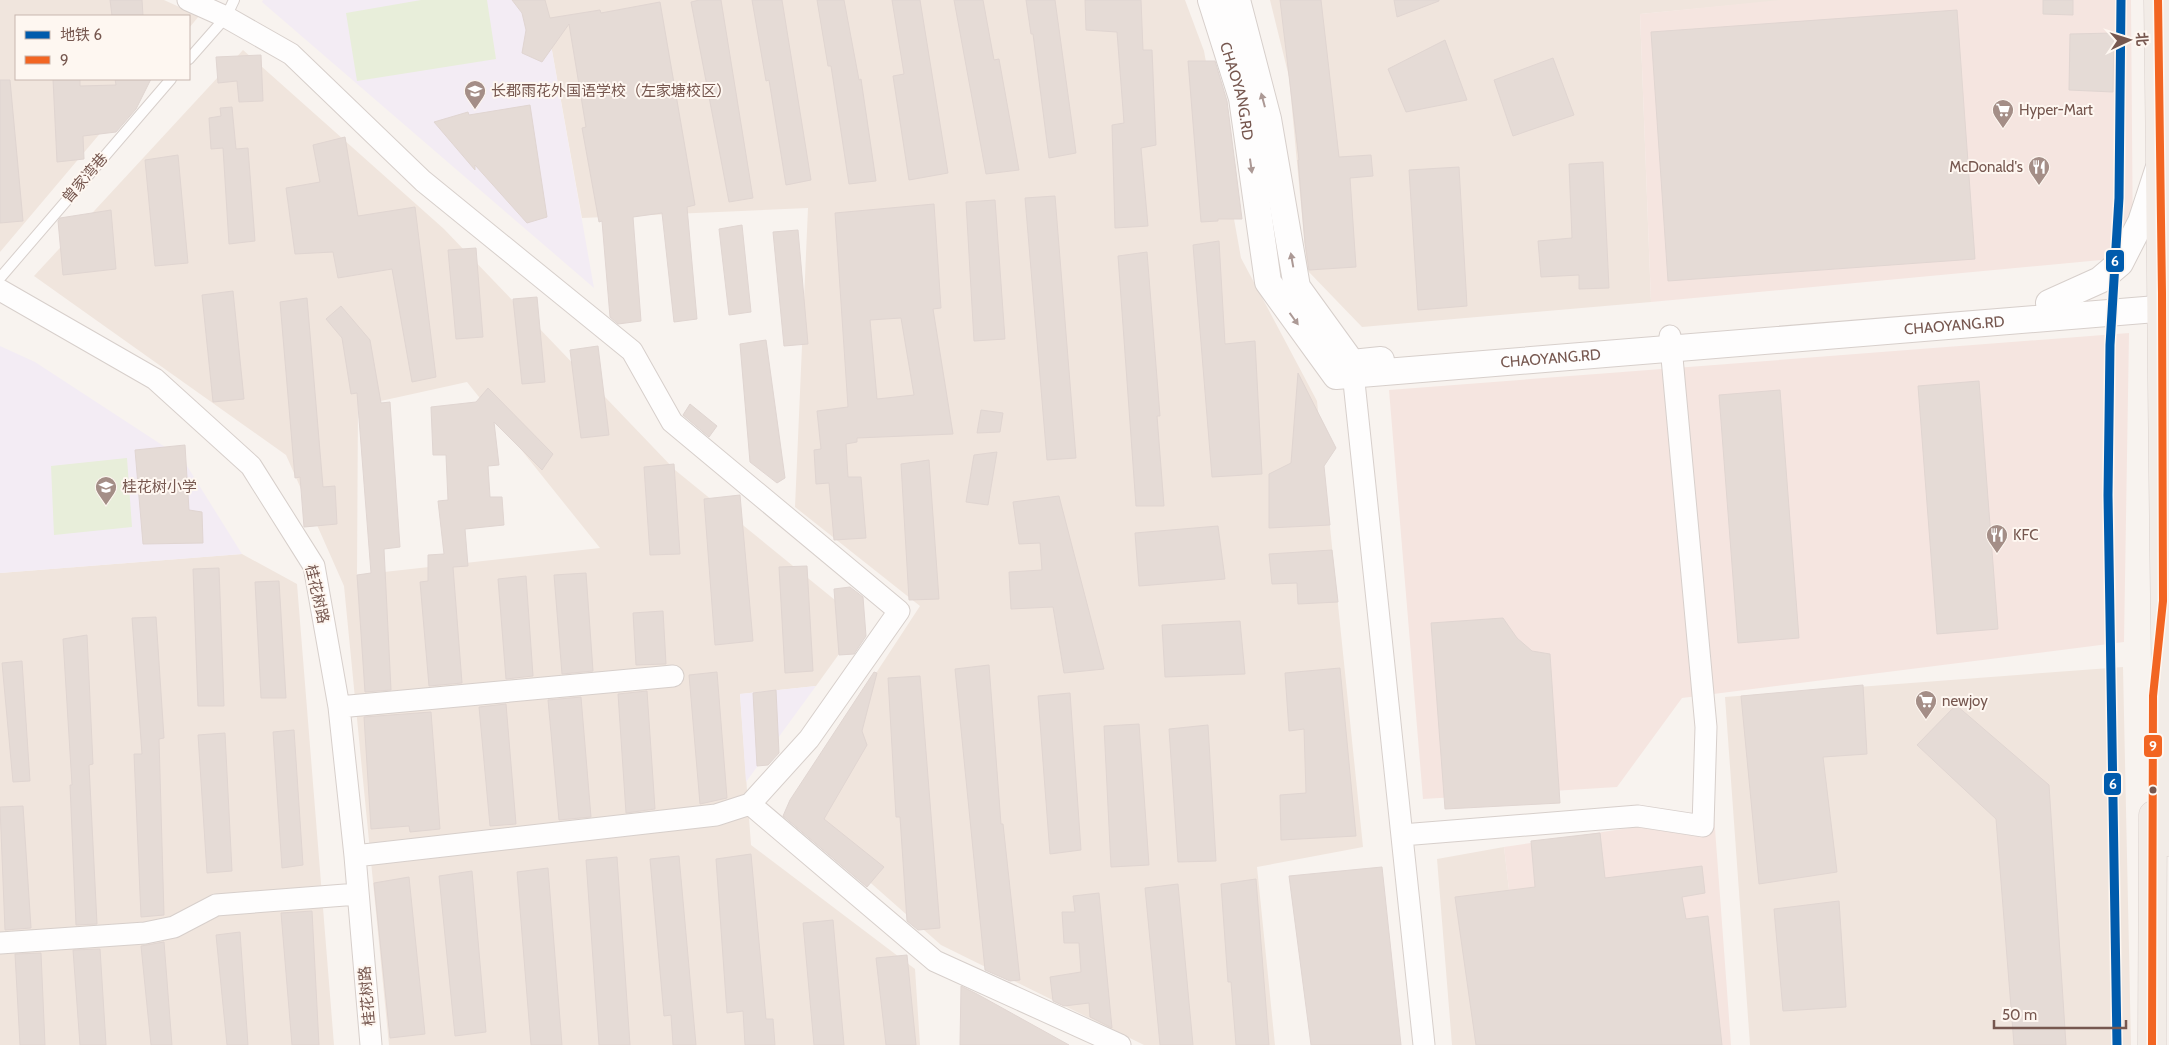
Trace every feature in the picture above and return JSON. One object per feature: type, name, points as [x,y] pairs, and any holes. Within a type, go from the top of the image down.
[{"type":"main road","points":[[2158,0],[2160,164],[2165,301],[2163,601],[2169,842]]},
{"type":"main road","points":[[2152,1045],[2153,696],[2163,601]]},
{"type":"street","points":[[188,0],[230,8],[291,54],[423,181],[632,350],[672,422],[899,611],[809,739],[750,804],[716,815],[355,856]]},
{"type":"street","name":"CHAOYANG.RD","points":[[1211,0],[1242,98],[1268,282],[1336,376],[1353,369],[2165,301]]},
{"type":"street","name":"CHAOYANG.RD","points":[[1237,0],[1268,119],[1297,287],[1353,369]]},
{"type":"street","points":[[2049,303],[2100,280],[2120,263],[2140,222],[2160,164]]},
{"type":"street","name":"桂花树路","points":[[0,290],[155,379],[251,466],[314,566],[339,707],[355,856],[371,1045]]},
{"type":"street","name":"CHAOYANG.RD","points":[[1671,343],[2049,303],[2165,301]]},
{"type":"street","points":[[1402,835],[1638,816],[1704,826],[1706,727],[1671,343]]},
{"type":"street","points":[[1353,369],[1424,1045]]},
{"type":"street","points":[[339,707],[673,676]]},
{"type":"street","points":[[750,804],[936,961],[1120,1045]]},
{"type":"street","points":[[0,943],[145,933],[174,927],[216,905],[358,894]]},
{"type":"lane","points":[[190,58],[230,8]]},
{"type":"lane","name":"曾家湾巷","points":[[0,278],[170,80]]},
{"type":"shaded area","points":[[0,0],[164,0],[199,16],[190,27],[190,15],[15,15],[15,80],[145,80],[0,252]]},
{"type":"shaded area","name":"长郡雨花外国语学校（左家塘校区）","points":[[263,0],[543,0],[594,288],[262,2]]},
{"type":"shaded area","points":[[543,0],[1185,0],[1204,51],[1241,258],[1317,401],[1363,847],[1257,867],[1275,1045],[1144,1045],[941,945],[787,809],[920,606],[795,507],[808,208],[582,218]]},
{"type":"shaded area","points":[[1270,0],[1789,0],[1640,14],[1651,302],[1362,327],[1307,270],[1289,77]]},
{"type":"shaded area","points":[[1780,0],[2131,0],[2133,257],[1651,302],[1640,14]]},
{"type":"shaded area","points":[[243,50],[444,229],[675,470],[862,622],[816,686],[740,694],[751,845],[915,969],[920,1045],[389,1045],[344,586],[286,455],[34,276]],"holes":[[[467,382],[600,548],[357,575],[358,406]]]},
{"type":"shaded area","points":[[2129,333],[2124,642],[1682,698],[1617,787],[1423,799],[1389,390]]},
{"type":"shaded area","name":"桂花树小学","points":[[0,346],[35,362],[182,458],[242,554],[0,573]]},
{"type":"shaded area","points":[[242,554],[297,584],[334,1045],[0,1045],[0,573]]},
{"type":"shaded area","points":[[2123,667],[2131,1045],[1750,1045],[1725,697]]},
{"type":"shaded area","points":[[816,686],[746,782],[740,694]]},
{"type":"shaded area","points":[[1714,815],[1731,1045],[1527,1045],[1504,847]]},
{"type":"shaded area","points":[[1504,847],[1527,1045],[1452,1045],[1437,859]]},
{"type":"green space","points":[[421,0],[487,0],[496,59],[357,81],[346,13]]},
{"type":"green space","points":[[127,458],[132,527],[54,535],[51,466]]},
{"type":"building","points":[[110,0],[142,0],[143,15],[112,15]]},
{"type":"building","points":[[512,0],[545,0],[550,18],[600,10],[601,13],[660,2],[695,205],[687,207],[697,319],[674,322],[662,213],[633,217],[641,321],[618,324],[610,317],[602,221],[599,222],[582,128],[586,127],[569,24],[542,62],[522,53],[526,30],[522,13]]},
{"type":"building","points":[[721,0],[753,198],[729,202],[691,2]]},
{"type":"building","points":[[752,0],[782,0],[811,180],[786,185],[769,80],[766,81]]},
{"type":"building","points":[[817,0],[844,0],[859,80],[861,79],[876,181],[849,184],[831,66],[828,66]]},
{"type":"building","points":[[892,0],[920,0],[948,173],[909,180],[893,76],[904,74]]},
{"type":"building","points":[[954,0],[983,0],[994,60],[999,59],[1019,170],[986,174]]},
{"type":"building","points":[[1026,0],[1055,0],[1076,153],[1049,158],[1033,34],[1031,34]]},
{"type":"building","points":[[1085,0],[1141,0],[1143,50],[1152,50],[1156,145],[1141,148],[1148,226],[1115,228],[1112,125],[1124,123],[1117,32],[1086,30]]},
{"type":"building","points":[[1280,0],[1321,0],[1339,157],[1371,155],[1373,176],[1350,178],[1356,267],[1309,270],[1305,243],[1299,160]]},
{"type":"building","points":[[1394,0],[1439,0],[1439,1],[1397,17]]},
{"type":"building","points":[[2043,0],[2073,0],[2073,15],[2043,14]]},
{"type":"building","points":[[1957,10],[1975,259],[1668,281],[1651,32]]},
{"type":"building","points":[[2114,33],[2113,92],[2069,90],[2070,34]]},
{"type":"building","points":[[1445,40],[1467,100],[1406,112],[1388,69]]},
{"type":"building","points":[[261,55],[263,101],[239,102],[237,81],[218,83],[216,57]]},
{"type":"building","points":[[1553,58],[1574,115],[1513,136],[1494,80]]},
{"type":"building","points":[[1188,61],[1215,61],[1227,101],[1242,219],[1218,219],[1218,221],[1201,222]]},
{"type":"building","points":[[0,80],[10,80],[23,221],[0,223]]},
{"type":"building","points":[[53,80],[80,80],[80,86],[116,85],[115,80],[150,80],[136,109],[116,132],[83,136],[84,159],[57,162]]},
{"type":"building","points":[[530,105],[547,217],[527,223],[475,165],[475,170],[434,122],[468,112],[469,115]]},
{"type":"building","points":[[232,107],[236,149],[248,148],[255,241],[229,244],[223,148],[211,149],[209,118],[221,116],[220,108]]},
{"type":"building","points":[[345,137],[358,216],[415,207],[436,377],[412,382],[392,269],[338,278],[333,252],[295,254],[286,188],[320,182],[313,145]]},
{"type":"building","points":[[178,155],[188,263],[155,266],[145,160]]},
{"type":"building","points":[[1603,162],[1609,288],[1579,289],[1579,275],[1541,277],[1538,241],[1572,238],[1569,164]]},
{"type":"building","points":[[1459,167],[1467,306],[1418,310],[1409,170]]},
{"type":"building","points":[[1055,196],[1076,458],[1047,460],[1025,198]]},
{"type":"building","points":[[995,200],[1005,339],[974,341],[966,202]]},
{"type":"building","points":[[934,204],[941,308],[933,309],[953,434],[857,438],[857,442],[846,444],[848,477],[861,477],[866,538],[834,540],[829,483],[816,484],[814,450],[821,449],[817,411],[848,407],[835,213]],"holes":[[[901,318],[914,395],[877,399],[870,320]]]},
{"type":"building","points":[[111,210],[116,269],[63,275],[58,221],[60,218]]},
{"type":"building","points":[[742,225],[751,312],[729,315],[719,229]]},
{"type":"building","points":[[798,230],[808,344],[784,346],[773,232]]},
{"type":"building","points":[[1219,241],[1225,344],[1255,341],[1262,474],[1212,477],[1193,245]]},
{"type":"building","points":[[476,248],[483,337],[456,339],[448,250]]},
{"type":"building","points":[[1147,252],[1160,416],[1157,416],[1164,506],[1136,506],[1118,256]]},
{"type":"building","points":[[233,291],[244,399],[213,402],[202,295]]},
{"type":"building","points":[[537,297],[545,382],[522,384],[513,299]]},
{"type":"building","points":[[307,298],[323,487],[335,486],[337,524],[304,527],[300,477],[295,478],[280,302]]},
{"type":"building","points":[[341,306],[370,340],[381,403],[390,402],[400,547],[384,549],[391,690],[365,692],[357,575],[371,573],[357,393],[351,394],[342,338],[326,319]]},
{"type":"building","points":[[766,340],[785,478],[777,483],[750,462],[740,344]]},
{"type":"building","points":[[598,346],[609,435],[581,438],[570,350]]},
{"type":"building","points":[[1298,373],[1336,448],[1324,466],[1330,525],[1269,528],[1269,474],[1291,463]]},
{"type":"building","points":[[1979,381],[1998,629],[1937,634],[1918,386]]},
{"type":"building","points":[[488,388],[553,454],[542,470],[494,422],[499,465],[488,466],[490,497],[502,497],[504,525],[465,529],[468,566],[453,567],[462,683],[429,686],[420,582],[428,581],[428,555],[444,554],[438,501],[448,500],[446,455],[433,455],[431,407],[476,402]]},
{"type":"building","points":[[1780,390],[1799,638],[1738,643],[1719,395]]},
{"type":"building","points":[[690,404],[717,426],[709,437],[683,415]]},
{"type":"building","points":[[981,410],[1003,413],[1000,432],[977,433]]},
{"type":"building","points":[[185,445],[189,510],[202,512],[203,543],[143,544],[135,450]]},
{"type":"building","points":[[997,452],[988,505],[966,502],[974,455]]},
{"type":"building","points":[[929,460],[939,599],[909,600],[901,464]]},
{"type":"building","points":[[674,464],[680,554],[650,555],[644,467]]},
{"type":"building","points":[[740,495],[753,641],[715,645],[704,499]]},
{"type":"building","points":[[1059,496],[1104,669],[1064,673],[1053,607],[1011,609],[1009,572],[1042,570],[1040,543],[1019,544],[1013,502]]},
{"type":"building","points":[[1218,526],[1225,579],[1139,586],[1135,533]]},
{"type":"building","points":[[1332,550],[1338,602],[1298,604],[1297,583],[1272,584],[1269,554]]},
{"type":"building","points":[[807,566],[813,671],[785,673],[779,567]]},
{"type":"building","points":[[219,568],[224,706],[198,706],[193,569]]},
{"type":"building","points":[[586,573],[593,671],[562,674],[554,575]]},
{"type":"building","points":[[526,576],[533,676],[506,679],[498,579]]},
{"type":"building","points":[[279,581],[286,698],[261,698],[255,582]]},
{"type":"building","points":[[850,587],[863,597],[866,636],[854,654],[839,655],[834,589]]},
{"type":"building","points":[[663,611],[666,664],[636,665],[633,613]]},
{"type":"building","points":[[156,617],[164,738],[159,739],[164,915],[141,917],[134,754],[142,754],[132,618]]},
{"type":"building","points":[[1503,618],[1517,638],[1532,651],[1550,654],[1560,803],[1445,809],[1431,623]]},
{"type":"building","points":[[1240,621],[1245,674],[1165,677],[1162,625]]},
{"type":"building","points":[[87,635],[93,764],[89,765],[97,924],[76,925],[70,785],[72,785],[63,639]]},
{"type":"building","points":[[22,661],[30,781],[13,782],[2,663]]},
{"type":"building","points":[[989,665],[1001,824],[1003,824],[1020,980],[1010,981],[985,970],[955,669]]},
{"type":"building","points":[[1340,668],[1356,836],[1281,840],[1280,795],[1306,793],[1304,729],[1289,731],[1285,673]]},
{"type":"building","points":[[717,672],[727,798],[700,804],[689,675]]},
{"type":"building","points":[[874,672],[877,673],[862,731],[867,745],[824,819],[884,867],[867,887],[783,816],[790,800]]},
{"type":"building","points":[[920,676],[940,928],[918,930],[907,921],[900,817],[896,817],[888,678]]},
{"type":"building","points":[[1863,685],[1867,754],[1823,757],[1837,872],[1759,884],[1741,696]]},
{"type":"building","points":[[776,690],[779,753],[768,765],[757,766],[753,693]]},
{"type":"building","points":[[647,691],[655,809],[626,813],[618,694]]},
{"type":"building","points":[[1070,693],[1081,850],[1050,854],[1038,696]]},
{"type":"building","points":[[581,697],[591,817],[559,820],[548,700]]},
{"type":"building","points":[[506,704],[516,824],[490,826],[479,707]]},
{"type":"building","points":[[1956,705],[2049,785],[2066,1045],[2014,1045],[1996,819],[1917,745]]},
{"type":"building","points":[[431,712],[440,829],[410,832],[409,826],[371,829],[364,717]]},
{"type":"building","points":[[1139,724],[1149,865],[1111,867],[1104,726]]},
{"type":"building","points":[[1208,725],[1216,861],[1178,862],[1169,729]]},
{"type":"building","points":[[294,730],[303,865],[282,868],[273,732]]},
{"type":"building","points":[[225,733],[232,871],[207,873],[198,735]]},
{"type":"building","points":[[23,806],[31,928],[5,930],[0,807]]},
{"type":"building","points":[[1600,833],[1605,878],[1702,866],[1705,893],[1682,897],[1686,919],[1708,916],[1722,1045],[1476,1045],[1455,897],[1535,887],[1531,841]]},
{"type":"building","points":[[751,854],[766,1019],[773,1019],[775,1045],[745,1045],[743,1011],[727,1013],[716,859]]},
{"type":"building","points":[[679,856],[696,1045],[673,1045],[671,1015],[664,1016],[650,859]]},
{"type":"building","points":[[617,857],[630,1045],[599,1045],[586,860]]},
{"type":"building","points":[[1382,867],[1401,1045],[1311,1045],[1289,876]]},
{"type":"building","points":[[548,868],[562,1045],[531,1045],[517,872]]},
{"type":"building","points":[[472,871],[486,1032],[455,1036],[439,876]]},
{"type":"building","points":[[409,877],[425,1034],[390,1038],[374,883]]},
{"type":"building","points":[[1256,879],[1269,1045],[1236,1045],[1231,982],[1228,982],[1221,884]]},
{"type":"building","points":[[1178,884],[1193,1045],[1160,1045],[1145,888]]},
{"type":"building","points":[[1099,893],[1112,1028],[1090,1017],[1089,1003],[1064,1006],[1053,1001],[1050,977],[1081,972],[1079,943],[1064,943],[1062,912],[1075,912],[1073,896]]},
{"type":"building","points":[[1839,901],[1846,1007],[1783,1011],[1774,909]]},
{"type":"building","points":[[312,911],[319,1045],[292,1045],[281,913]]},
{"type":"building","points":[[833,920],[844,1045],[814,1045],[803,923]]},
{"type":"building","points":[[240,932],[248,1045],[227,1045],[216,935]]},
{"type":"building","points":[[164,942],[172,1045],[151,1045],[141,946]]},
{"type":"building","points":[[100,949],[106,1045],[80,1045],[73,950]]},
{"type":"building","points":[[41,953],[45,1045],[20,1045],[15,954]]},
{"type":"building","points":[[907,955],[916,1045],[886,1045],[876,958]]},
{"type":"building","points":[[961,986],[977,994],[1069,1045],[960,1045]]},
{"type":"metro line","name":"6","points":[[2117,1045],[2108,495],[2110,345],[2119,198],[2121,0]]},
{"type":"transit line","name":"9","points":[[2152,1045],[2153,696],[2163,601],[2162,293],[2158,0]]},
{"type":"place","name":"长郡雨花外国语学校（左家塘校区）","points":[[475,110]]},
{"type":"place","name":"Hyper-Mart","points":[[2003,129]]},
{"type":"place","name":"McDonald's","points":[[2039,186]]},
{"type":"place","name":"桂花树小学","points":[[106,506]]},
{"type":"place","name":"KFC","points":[[1997,554]]},
{"type":"place","name":"newjoy","points":[[1926,720]]}]
